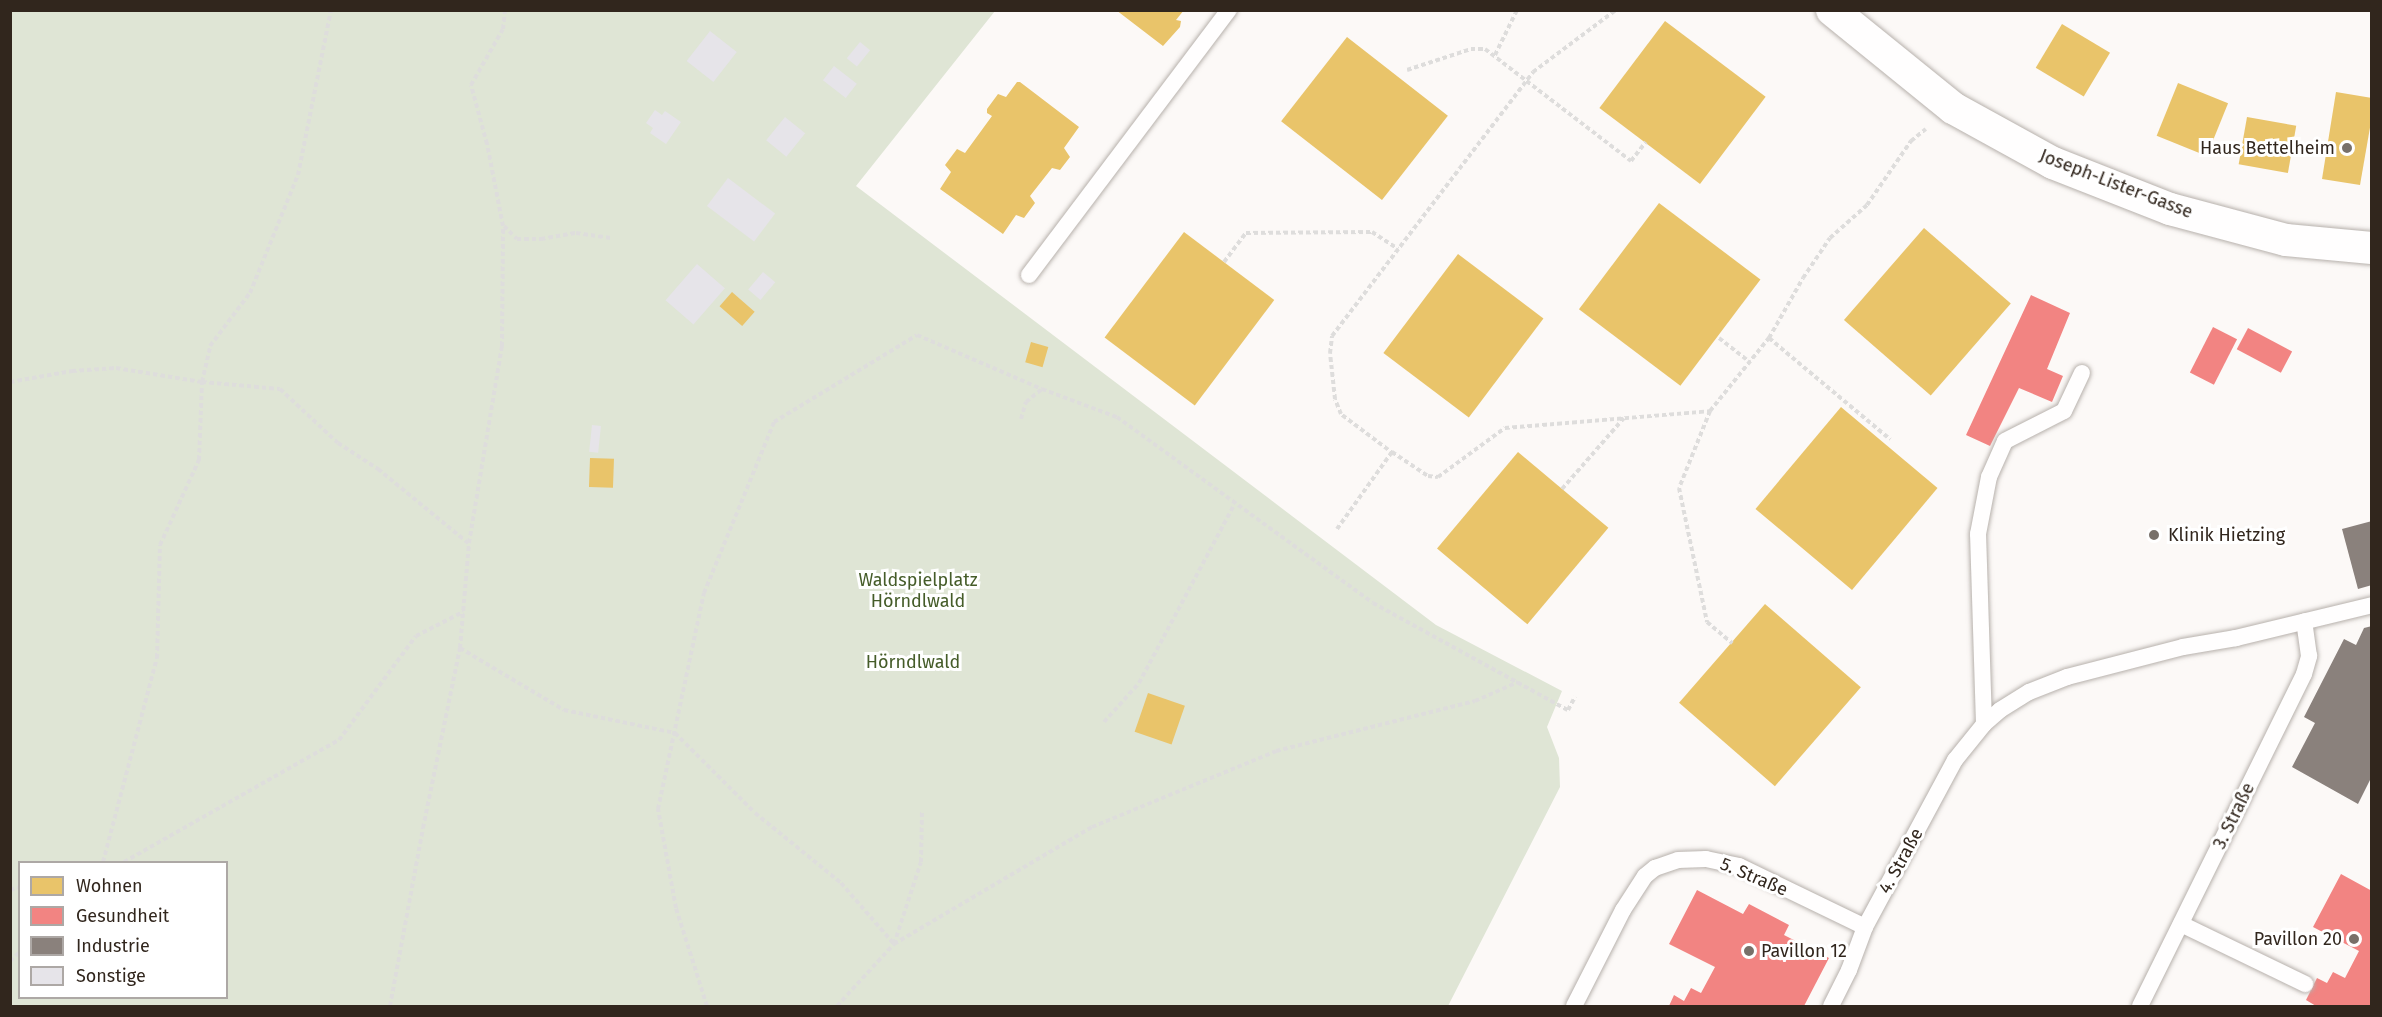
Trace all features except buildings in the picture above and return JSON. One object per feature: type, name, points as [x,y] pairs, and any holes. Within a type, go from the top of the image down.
[{"type":"street","name":"Joseph-Lister-Gasse","points":[[1832,10],[1953,108],[2054,163],[2170,209],[2286,240],[2372,248]]},
{"type":"lane","points":[[1029,275],[1229,10]]},
{"type":"lane","points":[[1984,724],[1978,534],[1989,477],[2005,441],[2064,411],[2082,373]]},
{"type":"lane","name":"4. Straße","points":[[1830,1006],[1850,970],[1865,927],[1955,760],[1984,724],[2020,697],[2067,677],[2183,647],[2372,605]]},
{"type":"lane","name":"3. Straße","points":[[2140,1006],[2304,674],[2309,656],[2304,621]]},
{"type":"lane","name":"5. Straße","points":[[1574,1006],[1623,910],[1645,876],[1655,868],[1678,860],[1706,859],[1739,866],[1865,927]]},
{"type":"lane","points":[[2181,924],[2305,984]]},
{"type":"path","points":[[103,861],[157,658],[160,545],[199,460],[202,382],[210,346],[250,293],[298,175],[331,10]]},
{"type":"path","points":[[390,1006],[460,648],[469,543],[502,346],[503,226],[487,144],[471,85],[503,29],[505,10]]},
{"type":"path","points":[[1495,55],[1517,10]]},
{"type":"path","points":[[1616,10],[1533,72],[1332,336],[1330,353],[1335,399],[1341,414],[1412,467],[1428,476],[1438,477],[1505,428],[1710,411]]},
{"type":"path","points":[[1407,70],[1471,49],[1485,49],[1631,161],[1646,142]]},
{"type":"path","points":[[1732,643],[1707,622],[1679,488],[1710,411],[1769,338],[1803,278],[1830,238],[1868,205],[1911,141],[1953,108]]},
{"type":"path","points":[[503,226],[517,239],[541,239],[576,233],[613,238]]},
{"type":"path","points":[[1224,262],[1246,234],[1372,232],[1398,249]]},
{"type":"path","points":[[707,1006],[676,909],[658,809],[704,593],[774,422],[917,335],[1042,389],[1117,417],[1234,505],[1373,603],[1568,710],[1575,697]]},
{"type":"path","points":[[1719,338],[1750,362]]},
{"type":"path","points":[[1769,338],[1890,439]]},
{"type":"path","points":[[10,382],[72,371],[116,368],[202,382],[280,389],[338,443],[378,470],[469,543]]},
{"type":"path","points":[[1021,419],[1026,402],[1042,389]]},
{"type":"path","points":[[1562,489],[1625,418]]},
{"type":"path","points":[[1337,529],[1392,452]]},
{"type":"path","points":[[1104,722],[1138,683],[1234,505]]},
{"type":"path","points":[[126,861],[339,740],[416,636],[463,612]]},
{"type":"path","points":[[460,648],[564,710],[675,733],[755,813],[841,883],[894,944]]},
{"type":"path","points":[[837,1006],[894,944],[1092,827],[1276,751],[1475,701],[1518,682]]},
{"type":"path","points":[[894,944],[921,862],[922,812]]},
{"type":"green space","name":"Hörndlwald","points":[[10,11],[995,11],[856,186],[1436,625],[1562,691],[1547,727],[1559,758],[1560,787],[1448,1006],[11,1006]]},
{"type":"place","name":"Haus Bettelheim","points":[[2347,148]]},
{"type":"place","name":"Klinik Hietzing","points":[[2154,535]]},
{"type":"place","name":"Pavillon 20","points":[[2354,939]]},
{"type":"place","name":"Pavillon 12","points":[[1749,951]]},
{"type":"park label","name":"Waldspielplatz Hörndlwald","points":[[918,591]]}]
